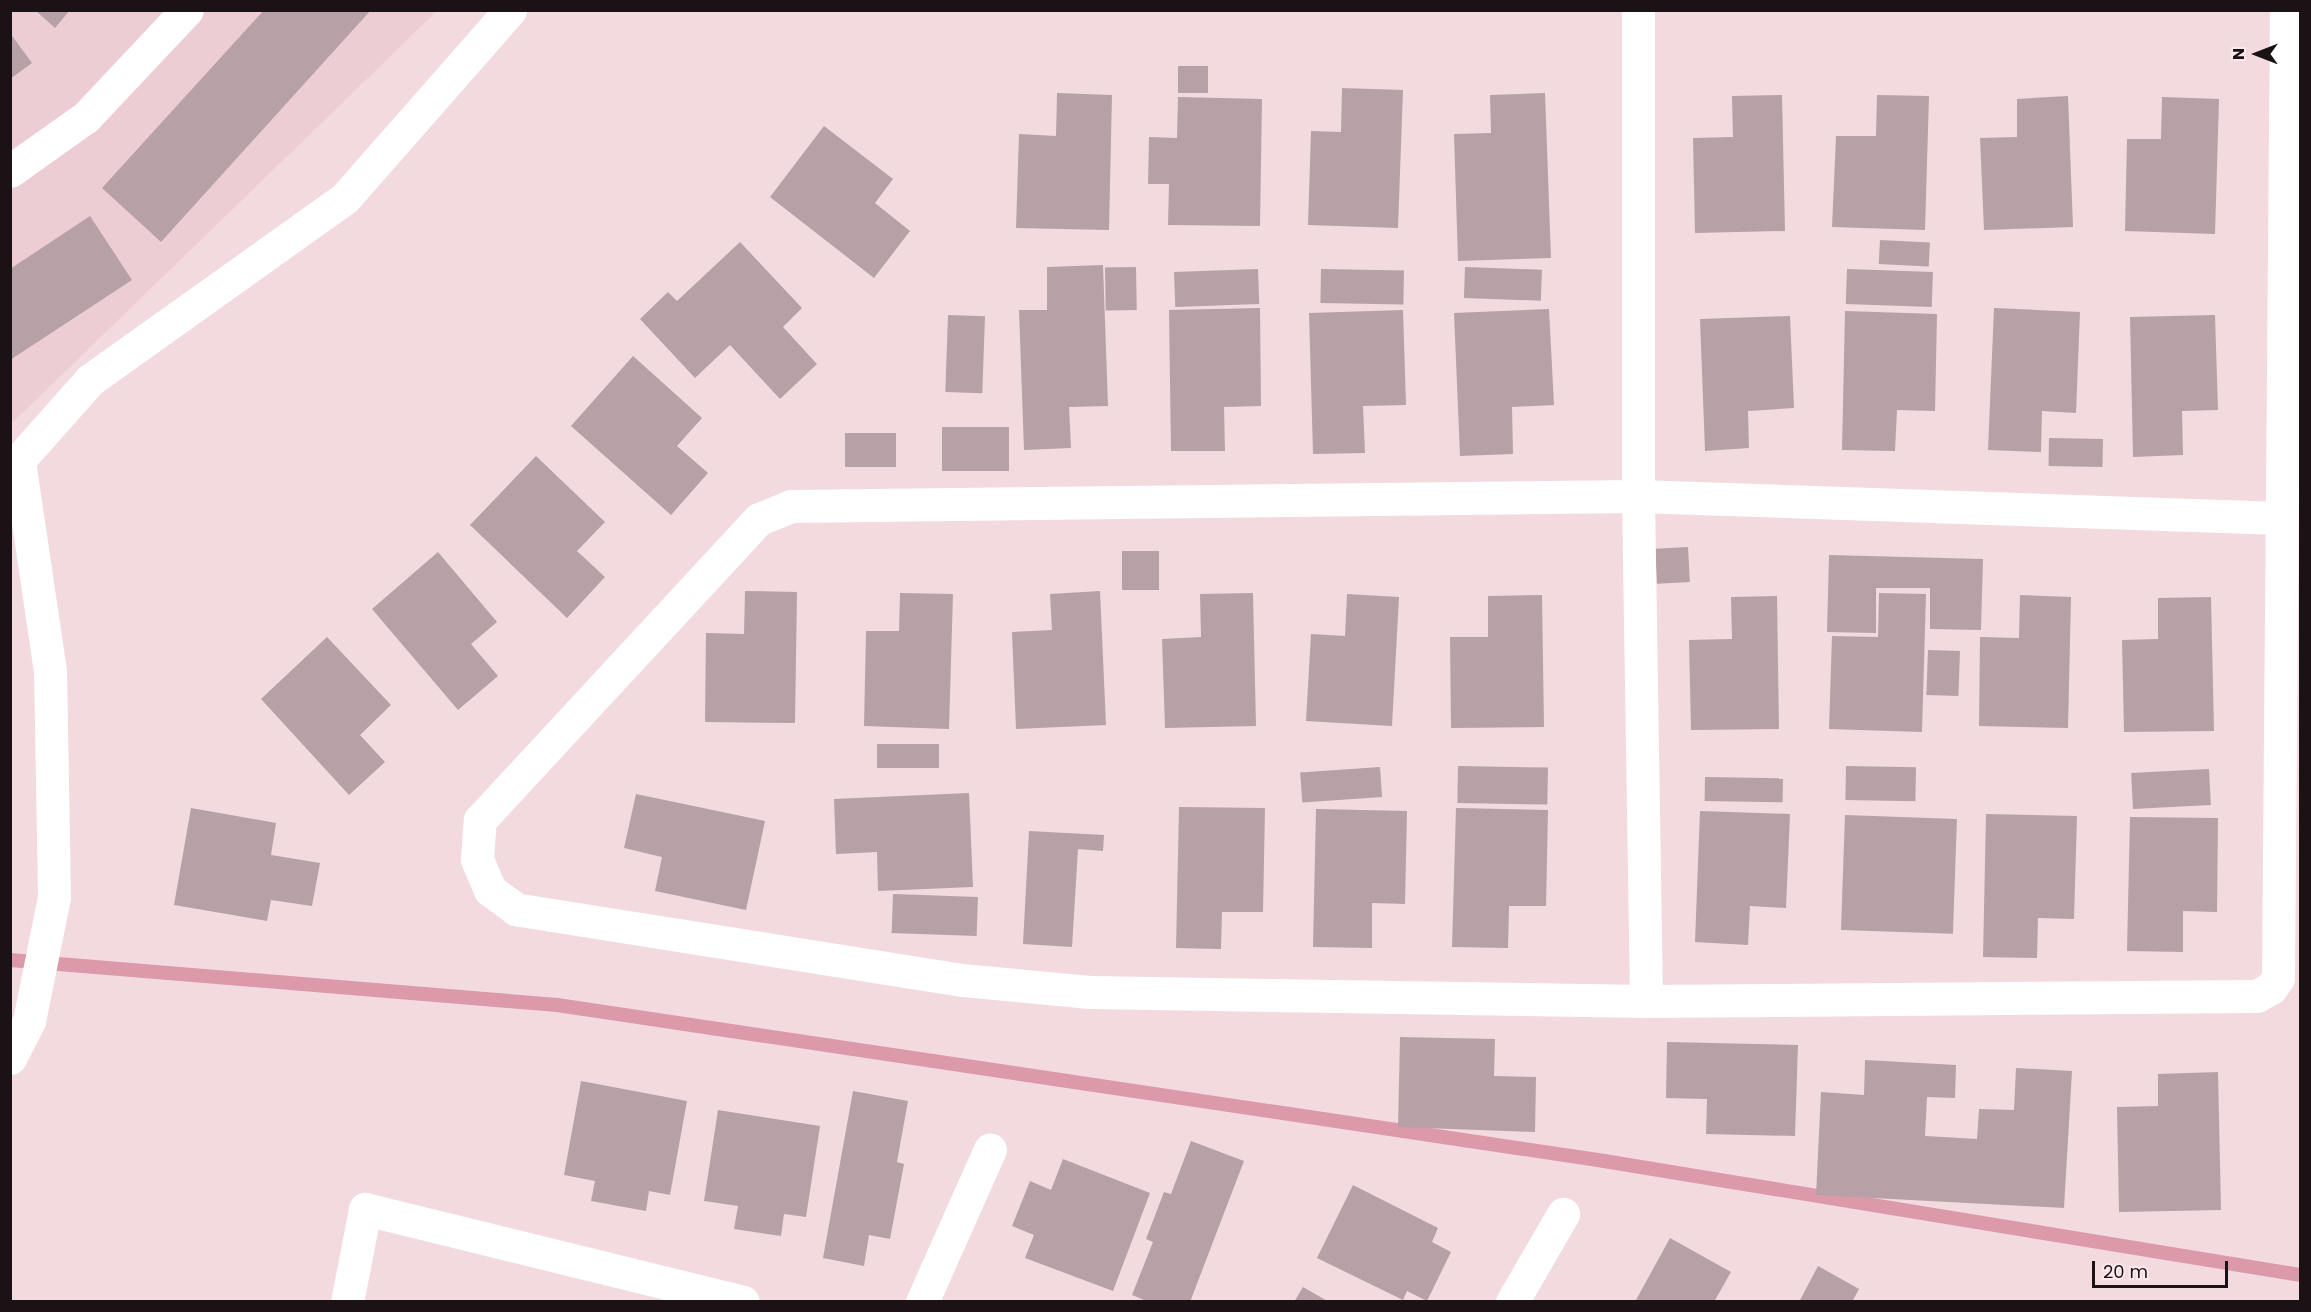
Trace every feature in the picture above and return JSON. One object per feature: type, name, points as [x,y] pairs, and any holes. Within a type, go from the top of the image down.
[{"type":"street","points":[[10,171],[86,117],[187,10]]},
{"type":"street","points":[[10,1058],[29,1021],[54,897],[50,670],[15,462],[90,381],[345,198],[510,10]]},
{"type":"street","points":[[1638,10],[1638,496],[1646,1001]]},
{"type":"street","points":[[2281,518],[1638,496],[791,506],[759,519],[480,820],[477,859],[490,890],[516,909],[962,980],[1090,992],[1646,1001],[2257,996],[2271,988],[2278,978],[2286,10]]},
{"type":"street","points":[[922,1302],[990,1149]]},
{"type":"street","points":[[347,1302],[365,1209],[743,1302]]},
{"type":"street","points":[[1512,1302],[1563,1214]]},
{"type":"shaded area","points":[[11,11],[437,11],[11,424]]},
{"type":"building","points":[[35,10],[70,10],[55,28]]},
{"type":"building","points":[[264,10],[371,10],[161,242],[102,188]]},
{"type":"building","points":[[10,33],[32,63],[10,79]]},
{"type":"building","points":[[1178,66],[1208,66],[1208,93],[1178,93]]},
{"type":"building","points":[[1342,88],[1403,90],[1398,228],[1308,225],[1311,131],[1341,132]]},
{"type":"building","points":[[1057,93],[1112,95],[1109,230],[1016,228],[1019,134],[1056,136]]},
{"type":"building","points":[[1545,93],[1551,258],[1458,261],[1454,134],[1491,133],[1490,95]]},
{"type":"building","points":[[1782,95],[1785,231],[1695,233],[1693,138],[1733,137],[1732,96]]},
{"type":"building","points":[[1877,95],[1929,96],[1925,230],[1832,227],[1836,136],[1876,136]]},
{"type":"building","points":[[2068,96],[2073,227],[1984,230],[1980,138],[2017,137],[2017,99]]},
{"type":"building","points":[[1178,97],[1262,99],[1260,226],[1168,225],[1169,184],[1148,184],[1149,137],[1177,138]]},
{"type":"building","points":[[2162,97],[2219,99],[2215,234],[2125,231],[2127,139],[2161,139]]},
{"type":"building","points":[[824,126],[893,179],[875,203],[910,231],[874,278],[770,197]]},
{"type":"building","points":[[90,216],[132,280],[10,360],[10,269]]},
{"type":"building","points":[[1880,240],[1930,243],[1929,267],[1879,264]]},
{"type":"building","points":[[740,242],[802,308],[783,327],[817,364],[780,399],[730,345],[695,378],[640,319],[668,292],[677,301]]},
{"type":"building","points":[[1103,265],[1108,406],[1069,407],[1071,448],[1024,450],[1019,310],[1047,310],[1047,267]]},
{"type":"building","points":[[1136,267],[1137,310],[1106,311],[1105,268]]},
{"type":"building","points":[[1465,267],[1542,270],[1541,301],[1464,298]]},
{"type":"building","points":[[1258,269],[1259,304],[1175,307],[1174,272]]},
{"type":"building","points":[[1321,269],[1404,270],[1403,304],[1320,303]]},
{"type":"building","points":[[1847,269],[1933,272],[1932,307],[1846,304]]},
{"type":"building","points":[[1260,308],[1261,406],[1224,407],[1225,451],[1171,451],[1169,310]]},
{"type":"building","points":[[1994,308],[2080,312],[2076,413],[2042,411],[2041,452],[1988,450]]},
{"type":"building","points":[[1549,309],[1554,405],[1512,407],[1513,454],[1460,456],[1454,313]]},
{"type":"building","points":[[1403,310],[1406,405],[1363,406],[1365,453],[1313,454],[1309,313]]},
{"type":"building","points":[[1845,311],[1937,314],[1935,411],[1897,410],[1895,451],[1842,450]]},
{"type":"building","points":[[948,315],[985,316],[982,393],[945,392]]},
{"type":"building","points":[[2215,315],[2218,410],[2182,411],[2183,455],[2133,457],[2130,317]]},
{"type":"building","points":[[1790,316],[1794,408],[1748,411],[1749,448],[1705,451],[1700,319]]},
{"type":"building","points":[[633,356],[702,418],[677,446],[708,473],[671,515],[571,426]]},
{"type":"building","points":[[942,427],[1009,427],[1009,471],[942,471]]},
{"type":"building","points":[[845,433],[896,433],[896,467],[845,467]]},
{"type":"building","points":[[2049,438],[2103,439],[2103,467],[2049,466]]},
{"type":"building","points":[[536,456],[605,522],[577,551],[605,577],[567,618],[470,525]]},
{"type":"building","points":[[1688,547],[1690,582],[1657,584],[1655,549]]},
{"type":"building","points":[[1122,551],[1159,551],[1159,590],[1122,590]]},
{"type":"building","points":[[438,552],[497,622],[471,644],[498,676],[458,710],[372,609]]},
{"type":"building","points":[[1829,555],[1983,559],[1981,630],[1930,629],[1930,588],[1876,588],[1876,633],[1827,632]]},
{"type":"building","points":[[745,591],[797,592],[795,723],[705,722],[706,633],[744,634]]},
{"type":"building","points":[[1100,591],[1106,725],[1016,729],[1012,632],[1052,630],[1050,594]]},
{"type":"building","points":[[900,593],[953,594],[949,729],[864,726],[866,631],[899,631]]},
{"type":"building","points":[[1253,593],[1256,726],[1165,728],[1162,639],[1201,637],[1200,594]]},
{"type":"building","points":[[1879,593],[1926,594],[1922,732],[1829,729],[1832,636],[1878,637]]},
{"type":"building","points":[[1347,594],[1399,597],[1392,726],[1306,721],[1311,634],[1345,636]]},
{"type":"building","points":[[1542,595],[1544,727],[1451,728],[1450,637],[1488,637],[1488,596]]},
{"type":"building","points":[[2020,595],[2071,597],[2068,728],[1979,726],[1980,637],[2019,638]]},
{"type":"building","points":[[1777,596],[1779,729],[1691,730],[1689,640],[1732,639],[1731,597]]},
{"type":"building","points":[[2211,597],[2214,731],[2124,732],[2122,640],[2158,639],[2158,598]]},
{"type":"building","points":[[327,637],[391,705],[360,735],[385,762],[349,795],[261,699]]},
{"type":"building","points":[[1928,650],[1960,651],[1958,696],[1926,695]]},
{"type":"building","points":[[877,744],[939,744],[939,768],[877,768]]},
{"type":"building","points":[[1458,766],[1548,768],[1547,805],[1457,803]]},
{"type":"building","points":[[1846,766],[1916,767],[1915,801],[1845,800]]},
{"type":"building","points":[[1380,767],[1382,797],[1302,803],[1300,773]]},
{"type":"building","points":[[2209,769],[2211,805],[2133,809],[2131,773]]},
{"type":"building","points":[[1705,777],[1783,778],[1783,802],[1705,801]]},
{"type":"building","points":[[969,793],[973,887],[878,891],[877,852],[836,854],[834,799]]},
{"type":"building","points":[[636,794],[765,821],[746,910],[655,891],[662,857],[624,848]]},
{"type":"building","points":[[1179,807],[1265,808],[1263,912],[1222,912],[1221,949],[1176,948]]},
{"type":"building","points":[[191,808],[276,823],[271,855],[320,863],[312,906],[271,900],[267,921],[174,905]]},
{"type":"building","points":[[1456,808],[1548,810],[1546,906],[1509,906],[1508,948],[1452,947]]},
{"type":"building","points":[[1316,809],[1407,811],[1405,904],[1372,903],[1372,948],[1313,947]]},
{"type":"building","points":[[1700,811],[1790,814],[1786,908],[1750,906],[1748,945],[1695,942]]},
{"type":"building","points":[[1986,814],[2077,816],[2074,919],[2038,918],[2037,958],[1983,957]]},
{"type":"building","points":[[1845,815],[1957,819],[1953,934],[1841,930]]},
{"type":"building","points":[[2130,817],[2218,818],[2217,912],[2183,911],[2183,952],[2127,951]]},
{"type":"building","points":[[1029,831],[1104,835],[1103,851],[1078,849],[1072,947],[1023,944]]},
{"type":"building","points":[[893,894],[978,897],[977,936],[892,933]]},
{"type":"building","points":[[1400,1037],[1495,1039],[1494,1076],[1536,1077],[1535,1132],[1398,1127]]},
{"type":"building","points":[[1667,1042],[1798,1045],[1795,1136],[1706,1134],[1707,1099],[1666,1098]]},
{"type":"building","points":[[1865,1060],[1956,1065],[1955,1098],[1927,1097],[1925,1136],[1977,1139],[1979,1109],[2014,1110],[2016,1068],[2072,1071],[2064,1208],[1816,1195],[1821,1092],[1864,1095]]},
{"type":"building","points":[[2218,1072],[2221,1210],[2119,1212],[2117,1107],[2158,1106],[2158,1074]]},
{"type":"building","points":[[581,1081],[687,1101],[670,1195],[649,1191],[646,1211],[591,1201],[595,1181],[564,1175]]},
{"type":"building","points":[[853,1091],[908,1101],[897,1162],[904,1164],[890,1239],[869,1235],[864,1266],[823,1258]]},
{"type":"building","points":[[718,1110],[820,1126],[806,1217],[784,1214],[781,1236],[734,1229],[738,1206],[704,1201]]},
{"type":"building","points":[[1191,1141],[1244,1161],[1190,1302],[1149,1302],[1132,1295],[1153,1242],[1146,1239],[1164,1192],[1171,1194]]},
{"type":"building","points":[[1063,1159],[1150,1193],[1113,1291],[1025,1258],[1034,1235],[1012,1226],[1030,1181],[1051,1190]]},
{"type":"building","points":[[1353,1185],[1438,1228],[1432,1242],[1451,1252],[1427,1301],[1407,1291],[1403,1300],[1317,1258]]},
{"type":"building","points":[[1670,1238],[1731,1272],[1714,1302],[1636,1300]]},
{"type":"building","points":[[1818,1266],[1859,1289],[1852,1302],[1799,1302]]},
{"type":"building","points":[[1303,1287],[1329,1302],[1294,1302]]},
{"type":"waterway","points":[[10,960],[557,1005],[1604,1161],[2300,1275]]}]
